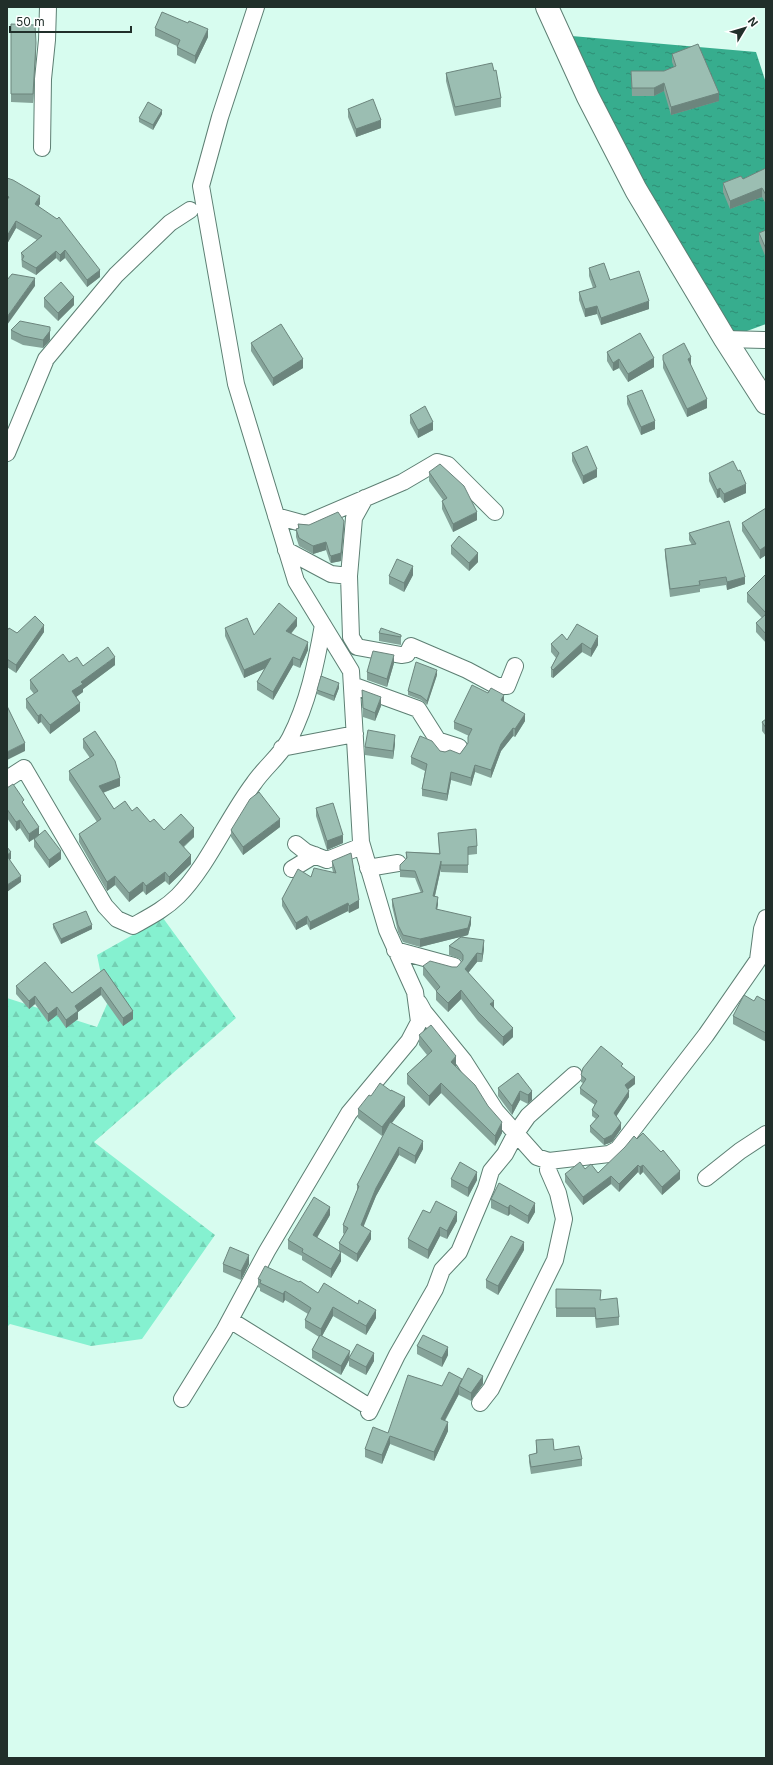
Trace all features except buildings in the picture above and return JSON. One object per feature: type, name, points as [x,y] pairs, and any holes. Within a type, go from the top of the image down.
[{"type":"main road","points":[[547,7],[588,97],[636,190],[725,339],[766,403]]},
{"type":"street","points":[[42,148],[43,79],[47,40],[48,7]]},
{"type":"street","points":[[256,7],[220,117],[201,186],[236,384],[286,550],[296,581],[350,669],[362,846],[387,930],[424,1012],[464,1062],[496,1111],[537,1157],[549,1162],[610,1154],[618,1149],[706,1035],[758,960],[762,929],[766,918]]},
{"type":"street","points":[[7,453],[46,359],[116,275],[170,223],[190,210]]},
{"type":"street","points":[[725,339],[766,340]]},
{"type":"street","points":[[276,516],[305,524],[403,482],[437,462],[448,466],[495,512]]},
{"type":"street","points":[[365,498],[354,518],[349,576],[351,636],[357,647],[401,655],[407,654],[412,646],[461,667],[497,686],[507,686],[516,666]]},
{"type":"street","points":[[286,550],[331,574],[349,576]]},
{"type":"street","points":[[7,779],[24,768],[105,906],[117,919],[133,926],[160,911],[178,895],[198,870],[253,783],[289,740],[302,710],[318,657],[323,625]]},
{"type":"street","points":[[350,669],[355,669],[361,648]]},
{"type":"street","points":[[352,685],[418,708],[446,746]]},
{"type":"street","points":[[282,748],[355,734]]},
{"type":"street","points":[[296,844],[306,852],[327,860],[362,846]]},
{"type":"street","points":[[292,869],[315,855]]},
{"type":"street","points":[[368,868],[398,863]]},
{"type":"street","points":[[396,950],[454,966]]},
{"type":"street","points":[[182,1399],[230,1320],[267,1251],[349,1113],[409,1041],[420,1022],[415,992]]},
{"type":"street","points":[[230,1320],[370,1410],[397,1355],[435,1289],[442,1270],[459,1252],[486,1188],[491,1171],[505,1154],[516,1133],[528,1116],[574,1075]]},
{"type":"street","points":[[706,1178],[740,1151],[766,1134]]},
{"type":"street","points":[[480,1404],[490,1389],[555,1260],[564,1219],[558,1193],[548,1170],[549,1162]]},
{"type":"green space","points":[[163,918],[236,1018],[94,1142],[215,1235],[142,1339],[91,1346],[10,1324],[7,1327],[7,998],[97,1027],[107,1004],[97,955]]},
{"type":"water","points":[[560,35],[756,52],[766,83],[766,324],[725,339]]}]
